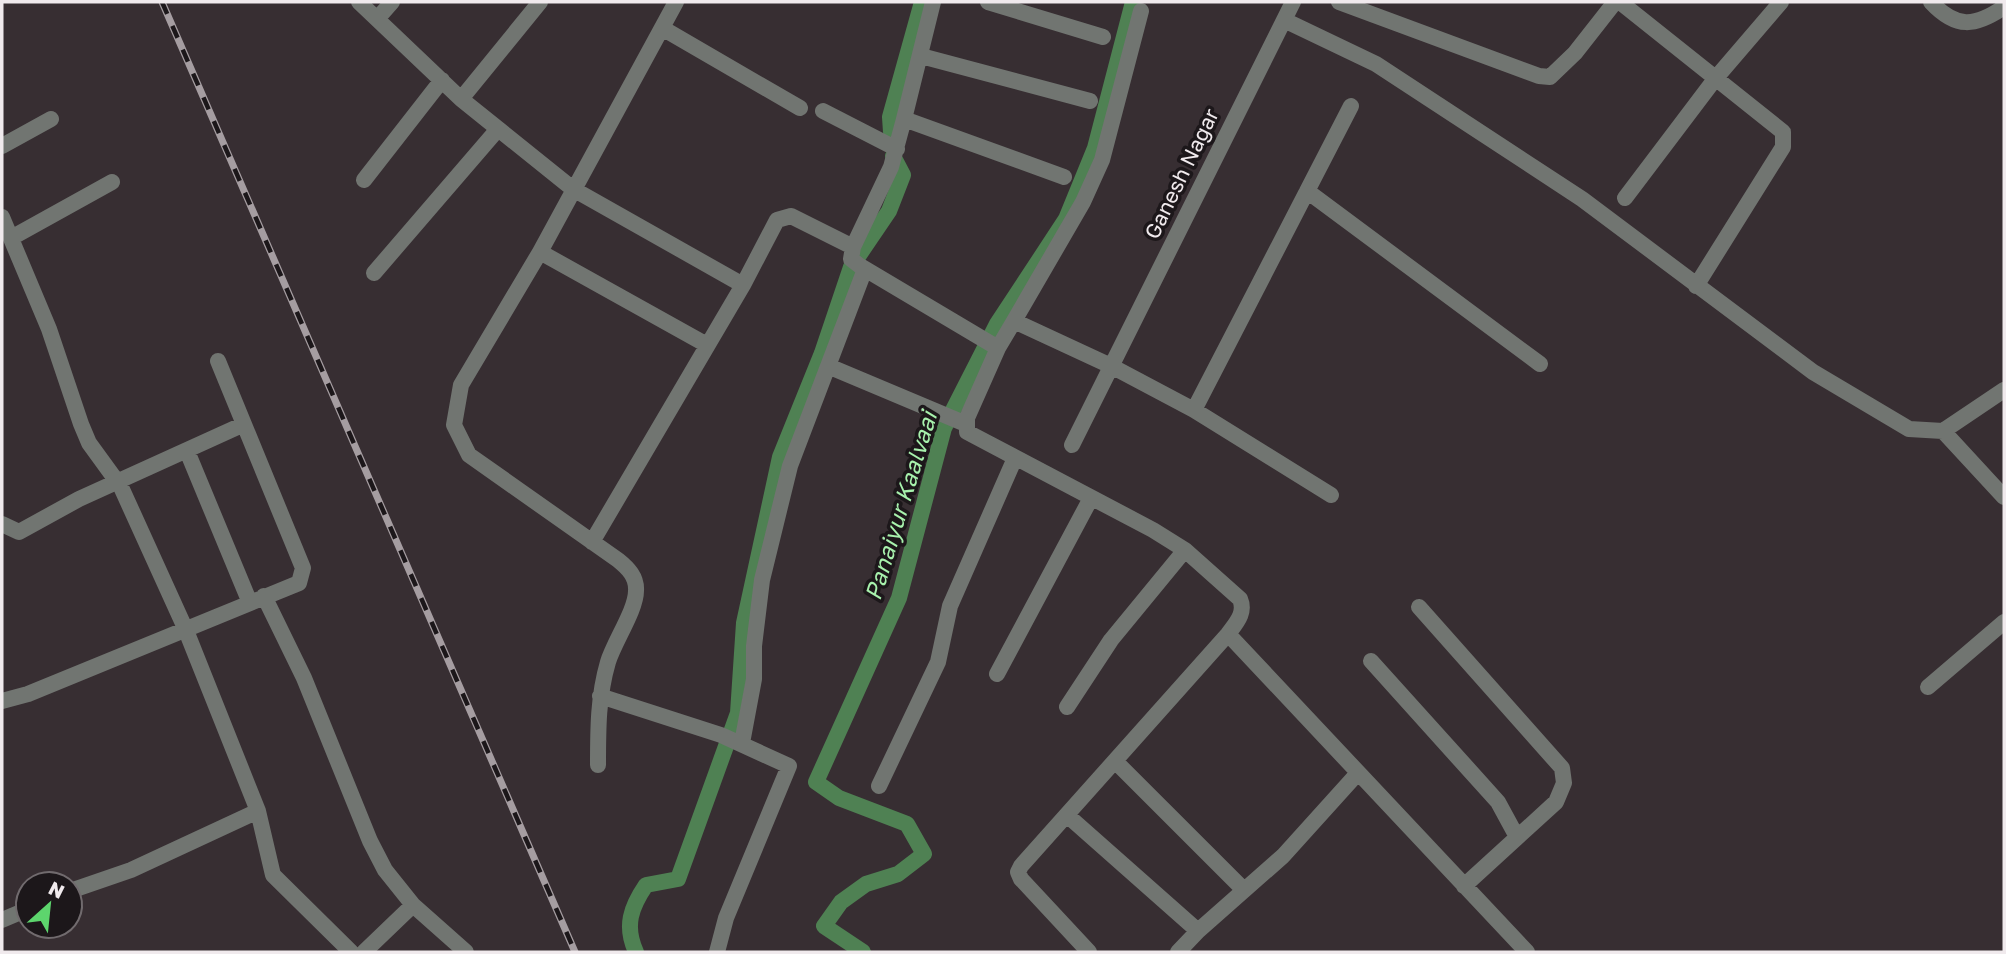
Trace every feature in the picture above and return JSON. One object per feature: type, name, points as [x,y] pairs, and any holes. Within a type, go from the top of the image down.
[{"type":"street","points":[[359,2],[461,99],[573,189],[743,285]]},
{"type":"street","points":[[377,19],[392,2]]},
{"type":"street","points":[[461,99],[540,2]]},
{"type":"street","points":[[598,765],[600,696],[608,661],[637,593],[629,568],[469,455],[454,425],[461,386],[540,252],[676,2]]},
{"type":"street","points":[[741,742],[754,679],[754,646],[762,580],[790,466],[828,366],[857,260],[895,157],[933,2]]},
{"type":"street","points":[[988,2],[1103,37]]},
{"type":"street","name":"Ganesh Nagar","points":[[1072,445],[1293,2]]},
{"type":"street","points":[[1339,2],[1539,76],[1550,77],[1575,53],[1618,2],[1782,129],[1783,147],[1696,286]]},
{"type":"street","points":[[1625,198],[1715,79],[1781,2]]},
{"type":"street","points":[[1931,2],[1940,12],[1970,24],[1986,20],[2004,7]]},
{"type":"street","points":[[961,422],[989,343],[1014,321],[1083,202],[1102,160],[1141,11]]},
{"type":"street","points":[[1284,20],[1376,64],[1582,199],[1813,372],[1909,429],[1943,431],[2004,390]]},
{"type":"street","points":[[662,28],[800,108]]},
{"type":"street","points":[[921,56],[1090,102]]},
{"type":"street","points":[[364,180],[442,80]]},
{"type":"street","points":[[1194,410],[1351,106]]},
{"type":"street","points":[[823,111],[895,157]]},
{"type":"street","points":[[2,146],[51,119]]},
{"type":"street","points":[[904,119],[1064,177]]},
{"type":"street","points":[[374,273],[498,129]]},
{"type":"street","points":[[11,239],[112,182]]},
{"type":"street","points":[[1307,191],[1540,364]]},
{"type":"street","points":[[592,542],[781,217],[791,216],[989,343]]},
{"type":"street","points":[[2,218],[49,329],[80,424],[89,443],[117,481],[185,628],[258,811],[274,875],[351,952]]},
{"type":"street","points":[[540,252],[708,345]]},
{"type":"street","points":[[1014,321],[1111,366],[1194,410],[1331,495]]},
{"type":"street","points":[[2,701],[28,694],[299,583],[303,568],[242,425],[218,361]]},
{"type":"street","points":[[828,366],[961,422],[973,437],[1185,550],[1240,599],[1243,606],[1240,616],[1228,634],[1018,872],[1089,952]]},
{"type":"street","points":[[2,524],[19,532],[43,517],[117,481],[242,425]]},
{"type":"street","points":[[1943,431],[2004,497]]},
{"type":"street","points":[[187,451],[257,599],[304,678],[370,841],[385,870],[414,905],[466,952]]},
{"type":"street","points":[[879,786],[938,662],[950,606],[1016,458]]},
{"type":"street","points":[[997,674],[1090,498]]},
{"type":"street","points":[[1067,707],[1111,640],[1185,550]]},
{"type":"street","points":[[1419,607],[1562,768],[1564,783],[1556,802],[1464,886]]},
{"type":"street","points":[[1928,687],[2004,622]]},
{"type":"street","points":[[1228,634],[1527,952]]},
{"type":"street","points":[[1371,661],[1498,802],[1517,838]]},
{"type":"street","points":[[600,696],[741,742],[786,762],[789,771],[726,918],[717,952]]},
{"type":"street","points":[[1115,761],[1244,890]]},
{"type":"street","points":[[1178,952],[1198,930],[1283,856],[1357,774]]},
{"type":"street","points":[[84,886],[131,870],[258,811]]},
{"type":"street","points":[[1068,816],[1198,930]]},
{"type":"street","points":[[364,952],[414,905]]},
{"type":"waterway","points":[[891,132],[890,117],[922,2]]},
{"type":"waterway","name":"Panaiyur Kaalvaai","points":[[863,952],[824,926],[841,902],[866,884],[898,874],[924,854],[907,824],[839,798],[816,782],[899,598],[944,428],[997,324],[1066,219],[1095,148],[1133,2]]},
{"type":"waterway","points":[[636,952],[630,934],[636,901],[646,885],[678,879],[738,713],[744,623],[780,457],[822,353],[851,267],[889,211],[903,175],[893,156]]},
{"type":"railway","points":[[162,2],[575,952]]}]
